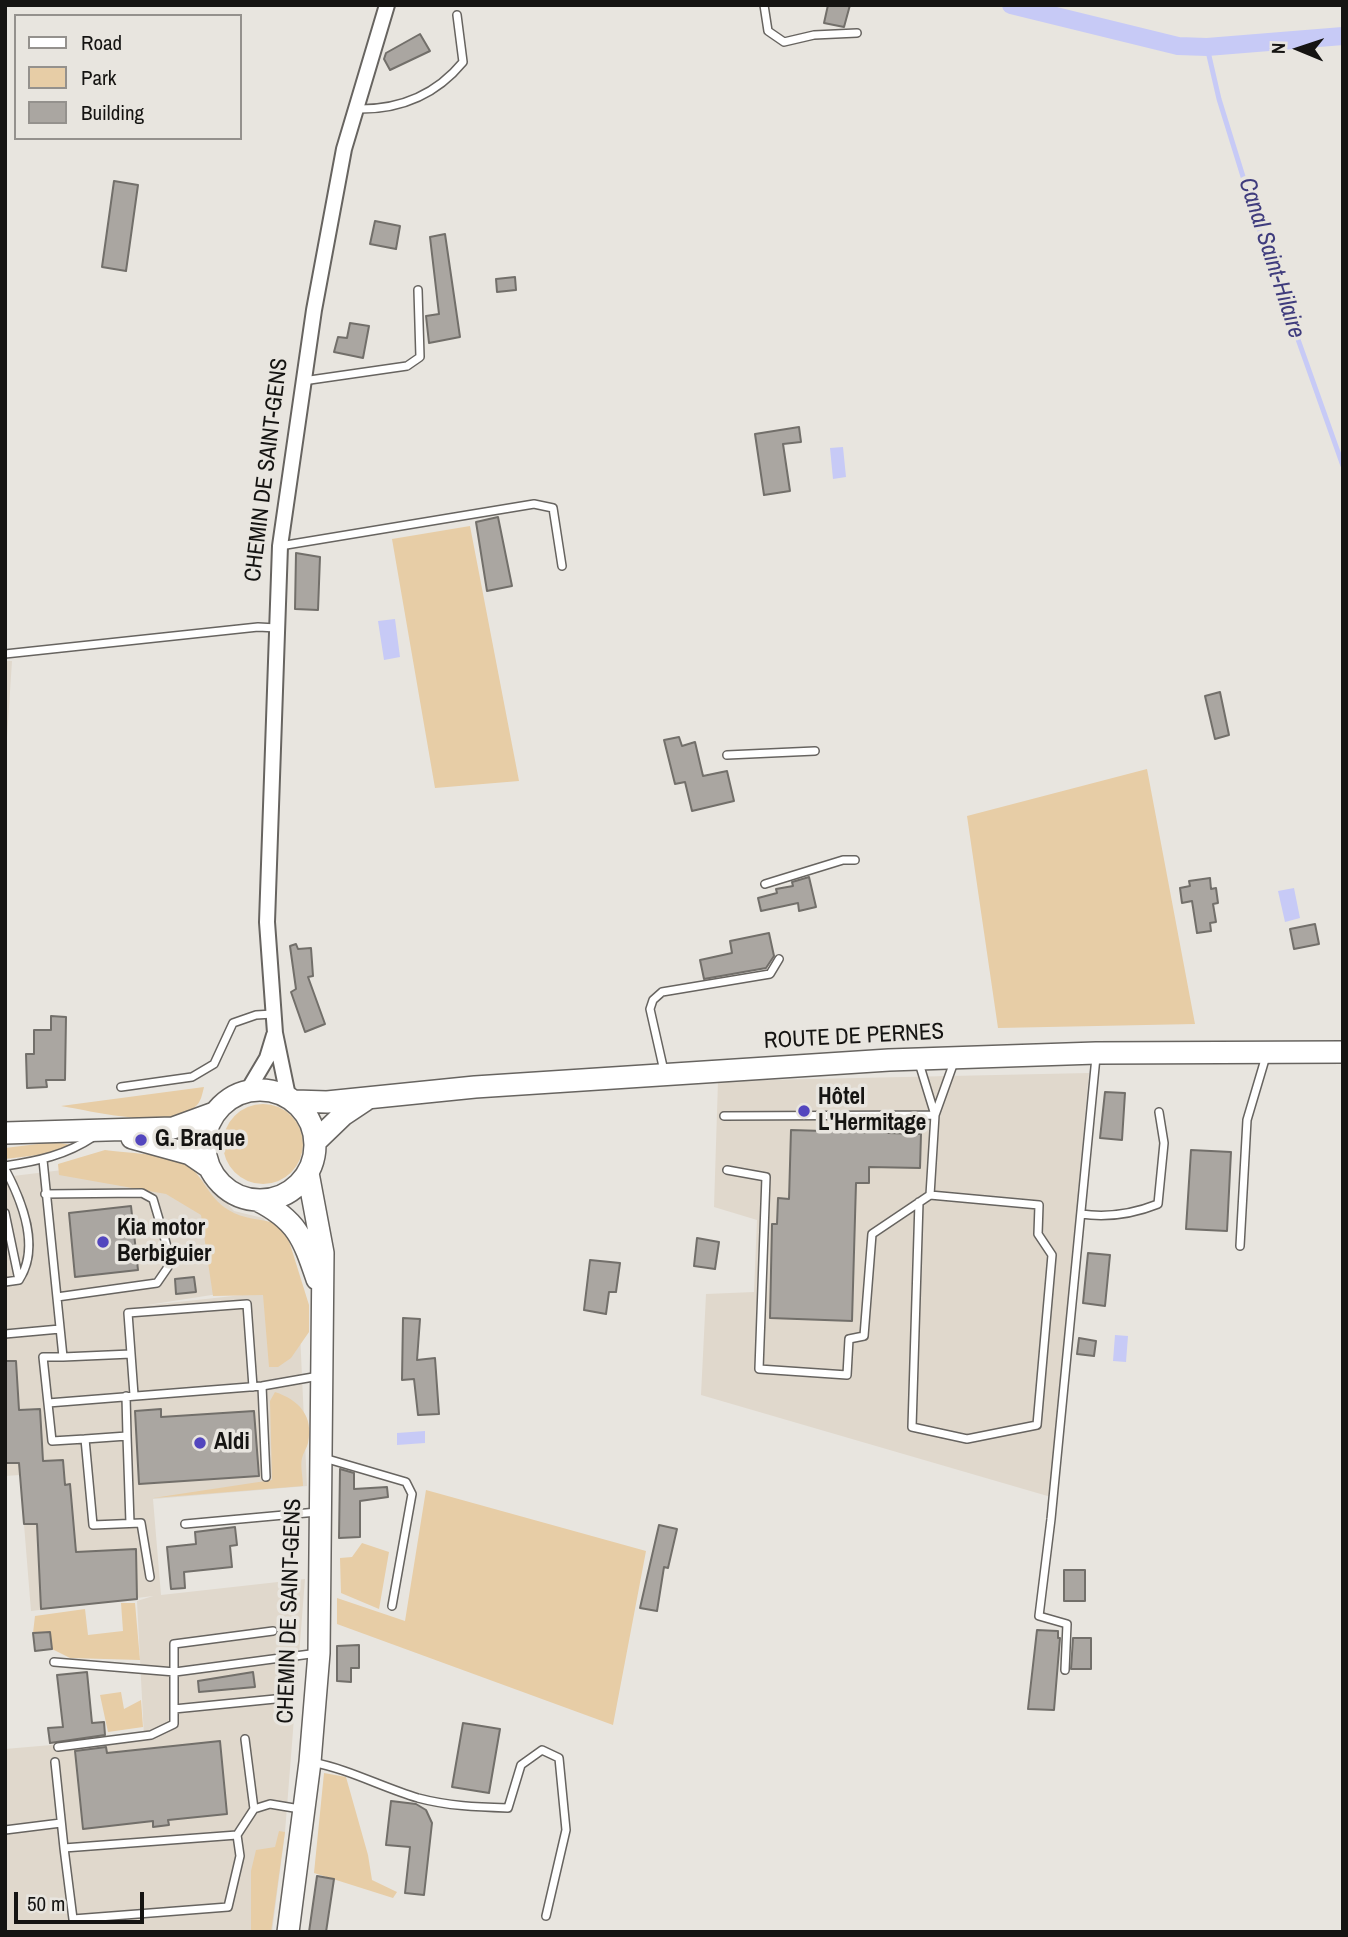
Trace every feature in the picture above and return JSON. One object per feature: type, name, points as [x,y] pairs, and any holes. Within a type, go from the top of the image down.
[{"type":"main road","name":"ROUTE DE PERNES","points":[[291,1099],[368,1098],[475,1087],[918,1059],[1096,1053],[1343,1052]]},
{"type":"main road","points":[[5,1133],[173,1128],[214,1113],[235,1095],[248,1090],[268,1090],[291,1099],[310,1119],[315,1142],[314,1158],[300,1183],[280,1196],[257,1200],[228,1190],[209,1167],[190,1154],[165,1145],[102,1131]]},
{"type":"main road","name":"ROUTE DE PERNES","points":[[315,1142],[343,1115],[368,1098]]},
{"type":"main road","points":[[209,1167],[204,1145],[214,1113]]},
{"type":"main road","name":"CHEMIN DE SAINT-GENS","points":[[288,1932],[310,1762],[318,1653],[321,1512],[320,1229],[308,1173]]},
{"type":"main road","name":"CHEMIN DE SAINT-GENS","points":[[257,1200],[288,1219],[297,1230],[321,1291]]},
{"type":"street","name":"CHEMIN DE SAINT-GENS","points":[[291,1099],[275,1033],[267,922],[280,546],[303,381],[335,194],[355,109],[387,5]]},
{"type":"street","name":"CHEMIN DE SAINT-GENS","points":[[248,1090],[267,1058],[275,1033]]},
{"type":"lane","points":[[764,5],[768,31],[784,42],[814,35],[857,33]]},
{"type":"lane","points":[[355,109],[391,108],[409,103],[428,93],[456,71],[463,62],[457,15]]},
{"type":"lane","points":[[303,381],[407,366],[420,357],[418,290]]},
{"type":"lane","points":[[280,546],[534,504],[553,508],[562,566]]},
{"type":"lane","points":[[5,654],[277,628]]},
{"type":"lane","points":[[727,755],[815,751]]},
{"type":"lane","points":[[765,884],[843,860],[855,860]]},
{"type":"lane","points":[[665,1075],[650,1009],[653,1000],[662,992],[770,974],[779,959]]},
{"type":"lane","points":[[121,1087],[191,1076],[214,1064],[233,1023],[256,1015],[274,1014]]},
{"type":"lane","points":[[1240,1246],[1247,1120],[1267,1052]]},
{"type":"lane","points":[[1065,1670],[1068,1624],[1039,1616],[1082,1214],[1096,1053]]},
{"type":"lane","points":[[918,1059],[935,1115]]},
{"type":"lane","points":[[930,1195],[935,1115],[955,1059]]},
{"type":"lane","points":[[1082,1214],[1103,1217],[1137,1212],[1158,1203],[1164,1143],[1159,1112]]},
{"type":"lane","points":[[724,1116],[935,1115]]},
{"type":"lane","points":[[19,1280],[29,1257],[27,1227],[5,1167],[43,1160],[76,1149],[102,1131]]},
{"type":"lane","points":[[43,1160],[63,1357]]},
{"type":"lane","points":[[727,1170],[766,1177],[759,1369],[847,1375],[849,1339],[864,1336],[872,1234],[919,1202],[930,1195],[1040,1205],[1038,1234],[1052,1255],[1037,1426],[967,1439],[912,1427],[919,1202]]},
{"type":"lane","points":[[45,1194],[142,1193],[157,1204],[169,1250],[168,1267],[157,1283],[57,1297]]},
{"type":"lane","points":[[5,1213],[19,1280]]},
{"type":"lane","points":[[5,1282],[19,1280]]},
{"type":"lane","points":[[130,1523],[127,1436],[131,1354],[128,1313],[247,1304],[253,1387]]},
{"type":"lane","points":[[5,1334],[60,1329]]},
{"type":"lane","points":[[127,1436],[52,1441],[43,1357],[131,1354]]},
{"type":"lane","points":[[48,1403],[253,1387],[321,1376]]},
{"type":"lane","points":[[262,1386],[266,1477]]},
{"type":"lane","points":[[85,1439],[93,1525],[141,1523],[150,1577]]},
{"type":"lane","points":[[321,1457],[406,1482],[412,1494],[392,1606]]},
{"type":"lane","points":[[185,1524],[270,1514],[321,1512]]},
{"type":"lane","points":[[58,1747],[151,1735],[174,1724],[174,1644],[273,1631]]},
{"type":"lane","points":[[54,1662],[175,1672],[318,1653]]},
{"type":"lane","points":[[174,1709],[275,1699]]},
{"type":"lane","points":[[245,1739],[254,1809]]},
{"type":"lane","points":[[310,1762],[339,1767],[415,1797],[454,1807],[508,1808],[521,1765],[542,1750],[559,1758],[566,1830],[546,1916]]},
{"type":"lane","points":[[55,1762],[73,1919],[228,1907],[240,1856],[237,1835],[254,1809],[270,1804],[304,1810]]},
{"type":"lane","points":[[5,1830],[61,1823]]},
{"type":"lane","points":[[64,1848],[237,1835]]},
{"type":"shaded area","points":[[5,661],[12,661],[5,768]]},
{"type":"shaded area","points":[[1089,1073],[1051,1497],[701,1395],[706,1294],[754,1292],[757,1220],[714,1207],[718,1081]]},
{"type":"shaded area","points":[[169,1157],[210,1185],[234,1211],[263,1218],[290,1246],[295,1282],[141,1306],[298,1289],[307,1486],[153,1499],[161,1595],[305,1579],[285,1832],[272,1932],[5,1932],[5,1749],[144,1737],[137,1601],[153,1596],[31,1611],[20,1475],[5,1476],[5,1177]]},
{"type":"green space","points":[[470,526],[519,781],[435,788],[392,539]]},
{"type":"green space","points":[[1147,769],[1195,1024],[998,1028],[967,816]]},
{"type":"green space","points":[[204,1087],[195,1107],[184,1114],[168,1118],[111,1115],[61,1106]]},
{"type":"green space","points":[[255,1104],[271,1104],[292,1115],[303,1136],[303,1152],[292,1173],[271,1184],[255,1184],[241,1178],[229,1166],[223,1152],[223,1136],[229,1122],[241,1110]]},
{"type":"green space","points":[[54,1142],[72,1145],[55,1153],[5,1159],[5,1148]]},
{"type":"green space","points":[[105,1150],[158,1156],[185,1163],[198,1175],[217,1201],[234,1213],[285,1228],[309,1305],[309,1332],[291,1358],[278,1367],[269,1367],[263,1295],[213,1296],[201,1215],[166,1194],[59,1175],[58,1164]]},
{"type":"green space","points":[[275,1392],[298,1405],[307,1417],[309,1433],[301,1461],[303,1486],[153,1498],[272,1480],[270,1401]]},
{"type":"green space","points":[[426,1490],[646,1551],[613,1725],[337,1624],[337,1598],[405,1621]]},
{"type":"green space","points":[[362,1543],[389,1552],[379,1609],[341,1593],[340,1558],[352,1557]]},
{"type":"green space","points":[[121,1603],[135,1603],[140,1660],[70,1658],[52,1649],[50,1632],[33,1633],[35,1616],[85,1609],[88,1635],[123,1631]]},
{"type":"green space","points":[[121,1692],[124,1709],[141,1700],[143,1727],[108,1732],[100,1695]]},
{"type":"green space","points":[[324,1773],[346,1777],[368,1855],[372,1880],[397,1892],[393,1898],[314,1873]]},
{"type":"green space","points":[[279,1831],[285,1832],[271,1932],[251,1932],[251,1871],[256,1850],[275,1847]]},
{"type":"water","points":[[843,447],[846,477],[833,479],[830,448]]},
{"type":"water","points":[[395,619],[400,657],[384,660],[378,621]]},
{"type":"water","points":[[1294,888],[1300,918],[1285,922],[1278,891]]},
{"type":"water","points":[[1115,1335],[1128,1336],[1126,1362],[1113,1361]]},
{"type":"water","points":[[425,1431],[425,1443],[397,1445],[397,1433]]},
{"type":"building","points":[[828,5],[850,5],[844,27],[824,23]]},
{"type":"building","points":[[420,34],[430,51],[390,70],[384,59],[386,53]]},
{"type":"building","points":[[114,181],[138,185],[126,271],[102,267]]},
{"type":"building","points":[[375,221],[400,226],[396,249],[370,244]]},
{"type":"building","points":[[445,234],[460,337],[429,343],[426,316],[439,314],[430,237]]},
{"type":"building","points":[[515,277],[516,290],[497,292],[496,279]]},
{"type":"building","points":[[350,323],[369,326],[363,358],[334,352],[338,337],[347,338]]},
{"type":"building","points":[[799,427],[801,442],[783,444],[790,491],[764,495],[755,434]]},
{"type":"building","points":[[498,517],[512,586],[487,591],[476,522]]},
{"type":"building","points":[[296,553],[320,557],[318,610],[295,609]]},
{"type":"building","points":[[1220,692],[1229,735],[1215,739],[1205,696]]},
{"type":"building","points":[[679,737],[682,746],[695,742],[703,776],[727,771],[734,801],[692,811],[685,782],[675,784],[664,740]]},
{"type":"building","points":[[809,877],[816,907],[799,911],[798,903],[761,911],[758,898],[777,893],[776,889],[793,886],[792,882]]},
{"type":"building","points":[[1210,878],[1211,889],[1216,888],[1218,903],[1213,904],[1216,922],[1210,923],[1211,931],[1197,933],[1192,901],[1182,903],[1180,888],[1190,886],[1189,881]]},
{"type":"building","points":[[1315,924],[1319,944],[1294,949],[1290,929]]},
{"type":"building","points":[[769,933],[774,956],[766,968],[704,979],[700,960],[732,953],[730,941]]},
{"type":"building","points":[[296,944],[298,949],[311,948],[313,976],[308,977],[325,1024],[305,1032],[291,992],[296,989],[290,946]]},
{"type":"building","points":[[51,1016],[66,1017],[65,1080],[46,1080],[47,1087],[27,1088],[26,1054],[34,1054],[34,1030],[51,1030]]},
{"type":"building","points":[[1105,1092],[1125,1093],[1122,1140],[1100,1138]]},
{"type":"building","points":[[791,1130],[921,1134],[920,1168],[869,1167],[869,1183],[856,1183],[852,1321],[770,1318],[772,1224],[777,1224],[778,1198],[789,1199]]},
{"type":"building","points":[[1191,1150],[1231,1152],[1227,1231],[1186,1229]]},
{"type":"building","name":"Kia motor Berbiguier","points":[[131,1206],[138,1270],[75,1277],[69,1213]]},
{"type":"building","points":[[697,1238],[719,1242],[715,1269],[694,1266]]},
{"type":"building","points":[[1088,1253],[1110,1255],[1105,1306],[1083,1303]]},
{"type":"building","points":[[590,1260],[620,1263],[616,1292],[609,1292],[606,1314],[584,1310]]},
{"type":"building","points":[[194,1277],[196,1292],[176,1294],[175,1279]]},
{"type":"building","points":[[403,1318],[420,1319],[417,1360],[435,1358],[439,1414],[418,1415],[414,1379],[402,1380]]},
{"type":"building","points":[[1079,1338],[1096,1341],[1094,1356],[1077,1354]]},
{"type":"building","points":[[5,1361],[16,1361],[19,1410],[40,1409],[43,1461],[63,1460],[65,1485],[70,1484],[76,1552],[136,1549],[137,1599],[41,1609],[37,1524],[24,1524],[19,1463],[5,1463]]},
{"type":"building","name":"Aldi","points":[[161,1409],[161,1417],[254,1411],[259,1476],[139,1484],[135,1411]]},
{"type":"building","points":[[340,1469],[354,1473],[354,1489],[387,1487],[388,1497],[360,1501],[360,1537],[339,1538]]},
{"type":"building","points":[[659,1525],[677,1529],[668,1568],[664,1567],[657,1611],[640,1608]]},
{"type":"building","points":[[235,1527],[237,1545],[230,1546],[232,1567],[184,1572],[185,1588],[171,1589],[167,1547],[196,1544],[195,1532]]},
{"type":"building","points":[[1064,1570],[1085,1570],[1085,1601],[1064,1601]]},
{"type":"building","points":[[1037,1630],[1058,1631],[1060,1638],[1054,1710],[1028,1709]]},
{"type":"building","points":[[50,1632],[52,1649],[35,1651],[33,1633]]},
{"type":"building","points":[[1073,1638],[1091,1638],[1091,1669],[1071,1669]]},
{"type":"building","points":[[359,1645],[359,1668],[351,1668],[351,1682],[337,1681],[337,1646]]},
{"type":"building","points":[[87,1672],[92,1723],[104,1722],[105,1735],[50,1743],[48,1728],[63,1727],[57,1675]]},
{"type":"building","points":[[253,1672],[255,1687],[199,1692],[198,1681]]},
{"type":"building","points":[[463,1723],[500,1729],[489,1793],[452,1787]]},
{"type":"building","points":[[220,1741],[227,1814],[168,1820],[169,1825],[153,1827],[153,1821],[83,1829],[75,1751],[106,1747],[107,1753]]},
{"type":"building","points":[[391,1801],[416,1804],[426,1810],[432,1823],[424,1895],[405,1893],[410,1847],[386,1845]]},
{"type":"building","points":[[317,1876],[334,1879],[326,1932],[309,1932]]},
{"type":"waterway","points":[[1011,5],[1178,46],[1207,47],[1343,36]]},
{"type":"waterway","name":"Canal Saint-Hilaire","points":[[1207,47],[1219,99],[1262,238],[1343,466]]},
{"type":"place","name":"Hôtel L'Hermitage","points":[[804,1111]]},
{"type":"place","name":"G. Braque","points":[[141,1140]]},
{"type":"place","name":"Kia motor Berbiguier","points":[[103,1242]]},
{"type":"place","name":"Aldi","points":[[200,1443]]}]
